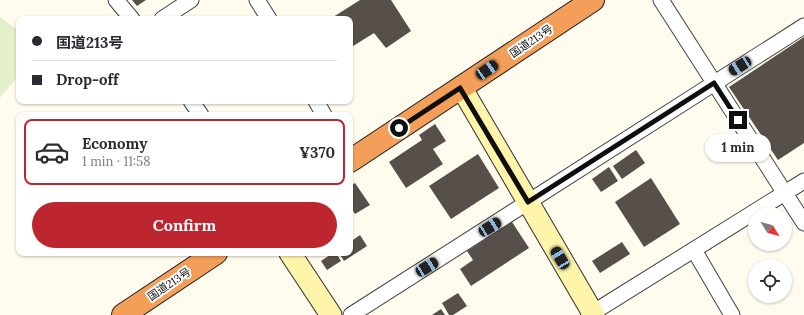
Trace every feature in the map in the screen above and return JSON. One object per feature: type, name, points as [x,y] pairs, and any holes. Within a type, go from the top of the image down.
[{"type":"highway","name":"国道213号","points":[[353,159],[593,0]]},
{"type":"highway","name":"国道213号","points":[[123,315],[212,256]]},
{"type":"street","points":[[116,0],[129,16]]},
{"type":"street","points":[[167,16],[191,0]]},
{"type":"street","points":[[257,0],[267,16]]},
{"type":"street","points":[[661,0],[804,223]]},
{"type":"street","points":[[351,315],[804,26]]},
{"type":"street","points":[[460,88],[528,202],[592,314],[804,181]]},
{"type":"street","points":[[694,250],[732,315]]},
{"type":"street","points":[[292,256],[331,315]]},
{"type":"green space","points":[[0,17],[16,29],[16,79],[0,98]]},
{"type":"building","points":[[132,0],[146,0],[137,6]]},
{"type":"building","points":[[360,0],[391,0],[411,31],[386,48],[374,33],[353,46],[353,16],[335,16]]},
{"type":"building","points":[[804,37],[804,143],[778,160],[729,87]]},
{"type":"building","points":[[435,124],[446,141],[433,149],[443,164],[406,188],[389,162],[422,140],[419,135]]},
{"type":"building","points":[[636,150],[645,163],[622,179],[613,166]]},
{"type":"building","points":[[478,154],[499,188],[451,219],[429,186]]},
{"type":"building","points":[[609,167],[618,181],[601,192],[592,179]]},
{"type":"building","points":[[651,178],[680,224],[644,247],[615,202]]},
{"type":"building","points":[[355,183],[370,205],[355,214],[353,211],[353,184]]},
{"type":"building","points":[[512,222],[529,248],[471,286],[460,269],[473,260],[467,251]]},
{"type":"building","points":[[360,235],[367,246],[353,255],[353,240]]},
{"type":"building","points":[[622,242],[630,254],[600,273],[592,261]]},
{"type":"building","points":[[328,256],[338,256],[341,261],[327,270],[321,261]]},
{"type":"building","points":[[341,256],[352,256],[344,261]]},
{"type":"building","points":[[458,293],[467,306],[453,315],[449,315],[442,303]]},
{"type":"building","points":[[441,309],[445,315],[432,315]]},
{"type":"route","points":[[399,128],[460,88],[528,202],[714,83],[738,120]]}]
